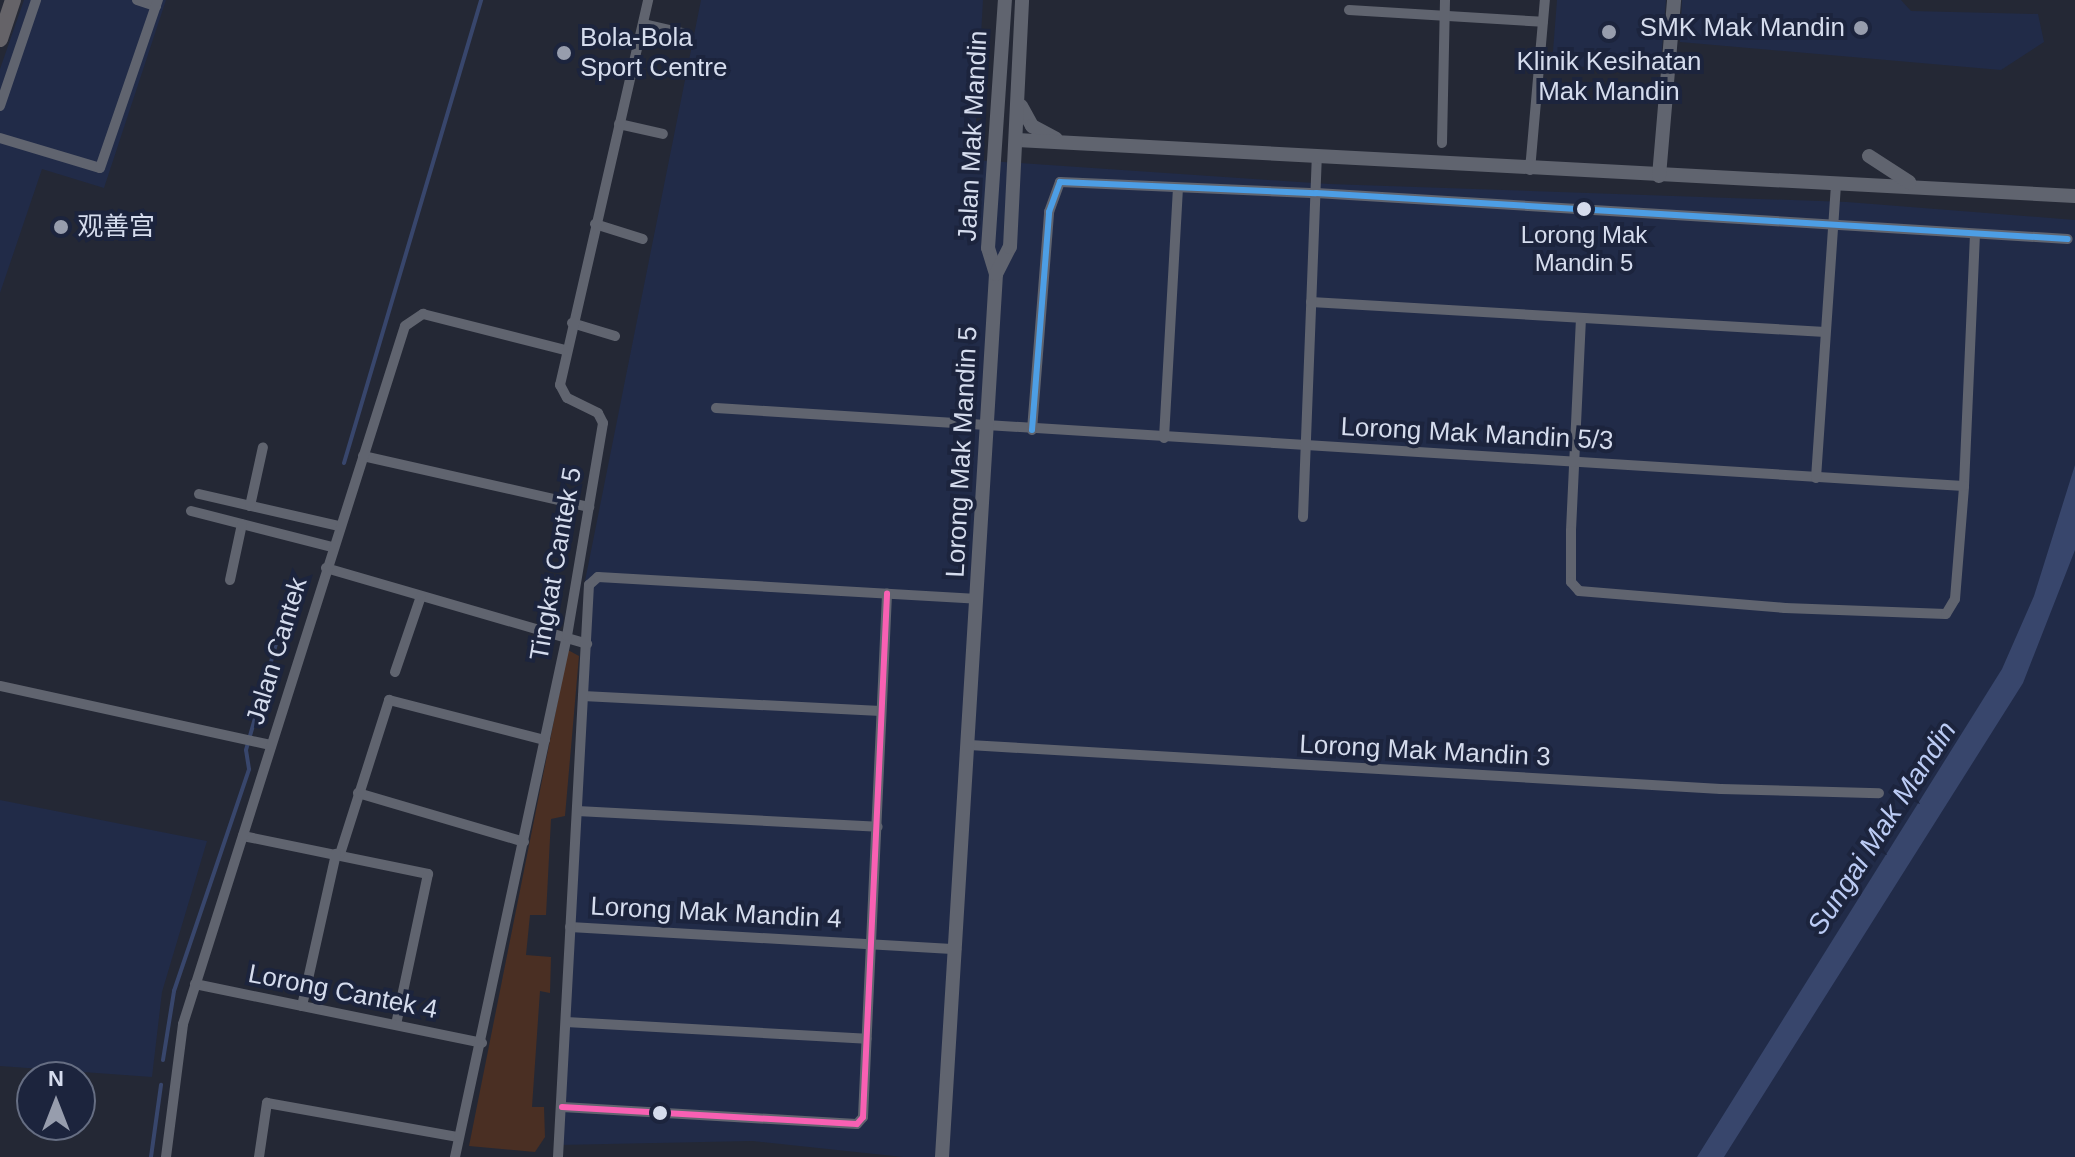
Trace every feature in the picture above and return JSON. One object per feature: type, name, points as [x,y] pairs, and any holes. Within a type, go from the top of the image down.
[{"type":"main road","points":[[0,39],[13,0]]},
{"type":"street","points":[[0,106],[36,0]]},
{"type":"street","points":[[0,138],[100,168],[157,3],[137,0]]},
{"type":"street","name":"Tingkat Cantek 5","points":[[455,1157],[457,1137],[482,1043],[567,636],[589,507],[603,423],[598,413],[567,398],[560,385],[565,350],[648,0]]},
{"type":"street","name":"Jalan Mak Mandin","points":[[996,274],[988,248],[1005,0]]},
{"type":"street","name":"Jalan Mak Mandin","points":[[1017,140],[1022,0]]},
{"type":"street","points":[[1442,143],[1445,0]]},
{"type":"street","points":[[1530,170],[1545,0]]},
{"type":"street","points":[[1659,176],[1674,0]]},
{"type":"street","points":[[1349,10],[1543,22]]},
{"type":"street","points":[[643,24],[683,33]]},
{"type":"street","points":[[1018,98],[1032,126],[1077,145]]},
{"type":"street","points":[[999,100],[1006,129],[1017,140],[1836,186],[1915,184],[2075,196]]},
{"type":"street","points":[[619,124],[663,134]]},
{"type":"street","points":[[992,173],[1017,140]]},
{"type":"street","name":"Lorong Mak Mandin 5","points":[[942,1157],[996,274],[1010,247],[1017,140]]},
{"type":"street","points":[[1014,174],[1029,153],[1077,145]]},
{"type":"street","points":[[1869,156],[1915,184]]},
{"type":"street","points":[[1303,517],[1317,158]]},
{"type":"street","points":[[1032,430],[1053,192],[1060,182],[1073,180],[1316,193],[2068,239]]},
{"type":"street","points":[[1816,478],[1836,186]]},
{"type":"street","points":[[1164,438],[1178,188]]},
{"type":"street","points":[[595,224],[643,239]]},
{"type":"street","points":[[1581,318],[1571,582],[1579,591],[1785,608],[1946,614],[1955,599],[1964,486],[1975,234]]},
{"type":"street","points":[[1311,302],[1825,332]]},
{"type":"street","name":"Jalan Cantek","points":[[166,1157],[183,1024],[243,836],[266,744],[405,326],[413,317],[438,317],[565,350]]},
{"type":"street","points":[[572,323],[615,336]]},
{"type":"street","points":[[716,408],[987,428]]},
{"type":"street","name":"Lorong Mak Mandin 5/3","points":[[987,428],[1964,486]]},
{"type":"street","points":[[250,506],[263,447]]},
{"type":"street","points":[[363,456],[589,507]]},
{"type":"street","points":[[199,494],[339,526]]},
{"type":"street","points":[[191,511],[332,547]]},
{"type":"street","points":[[230,580],[242,524]]},
{"type":"street","points":[[326,568],[587,644]]},
{"type":"street","points":[[558,1157],[589,585],[598,577],[977,599]]},
{"type":"street","points":[[562,1107],[857,1124],[863,1117],[887,594]]},
{"type":"street","points":[[395,672],[421,596]]},
{"type":"street","points":[[0,686],[266,744]]},
{"type":"street","points":[[583,696],[881,711]]},
{"type":"street","points":[[302,1006],[338,854],[389,700],[545,740]]},
{"type":"street","name":"Lorong Mak Mandin 3","points":[[969,745],[1721,789],[1879,793]]},
{"type":"street","points":[[358,793],[524,842]]},
{"type":"street","points":[[577,811],[878,827]]},
{"type":"street","points":[[243,836],[428,874],[396,1025]]},
{"type":"street","name":"Lorong Mak Mandin 4","points":[[570,927],[956,949]]},
{"type":"street","name":"Lorong Cantek 4","points":[[195,984],[482,1043]]},
{"type":"street","points":[[566,1022],[867,1039]]},
{"type":"street","points":[[259,1157],[263,1107],[270,1103],[457,1137]]},
{"type":"shaded area","points":[[24,0],[166,0],[104,188],[42,169],[0,293],[0,69]]},
{"type":"shaded area","points":[[701,0],[983,0],[974,160],[1329,184],[1847,202],[2075,220],[2075,1157],[903,1157],[752,1141],[558,1145],[585,581]]},
{"type":"shaded area","name":"Klinik Kesihatan Mak Mandin","points":[[1557,0],[1666,0],[1660,74],[1552,64]]},
{"type":"shaded area","name":"SMK Mak Mandin","points":[[1682,0],[1901,0],[1911,11],[2038,14],[2044,42],[2001,70],[1680,42]]},
{"type":"shaded area","points":[[2075,465],[2075,550],[2023,683],[1724,1157],[1697,1157],[2002,669],[2034,596]]},
{"type":"shaded area","points":[[568,650],[579,656],[565,816],[551,819],[546,915],[530,915],[526,955],[551,957],[550,993],[540,991],[532,1107],[544,1107],[545,1137],[535,1152],[469,1146]]},
{"type":"shaded area","points":[[0,800],[207,841],[162,992],[152,1077],[96,1073],[96,1061],[16,1061],[16,1067],[0,1066]]},
{"type":"waterway","points":[[344,463],[481,0]]},
{"type":"waterway","points":[[163,1060],[174,991],[249,769],[246,750],[287,605]]},
{"type":"waterway","points":[[151,1157],[161,1085]]},
{"type":"transit line","points":[[1032,430],[1049,212],[1060,182],[1316,193],[2068,239]]},
{"type":"transit line","points":[[562,1107],[857,1124],[863,1117],[887,594]]},
{"type":"place","name":"SMK Mak Mandin","points":[[1861,28]]},
{"type":"place","name":"Klinik Kesihatan Mak Mandin","points":[[1609,32]]},
{"type":"place","name":"Bola-Bola Sport Centre","points":[[564,53]]},
{"type":"place","name":"Lorong Mak Mandin 5","points":[[1584,209]]},
{"type":"place","name":"观善宫","points":[[61,227]]},
{"type":"water label","name":"Sungai Mak Mandin","points":[[1882,828]]}]
